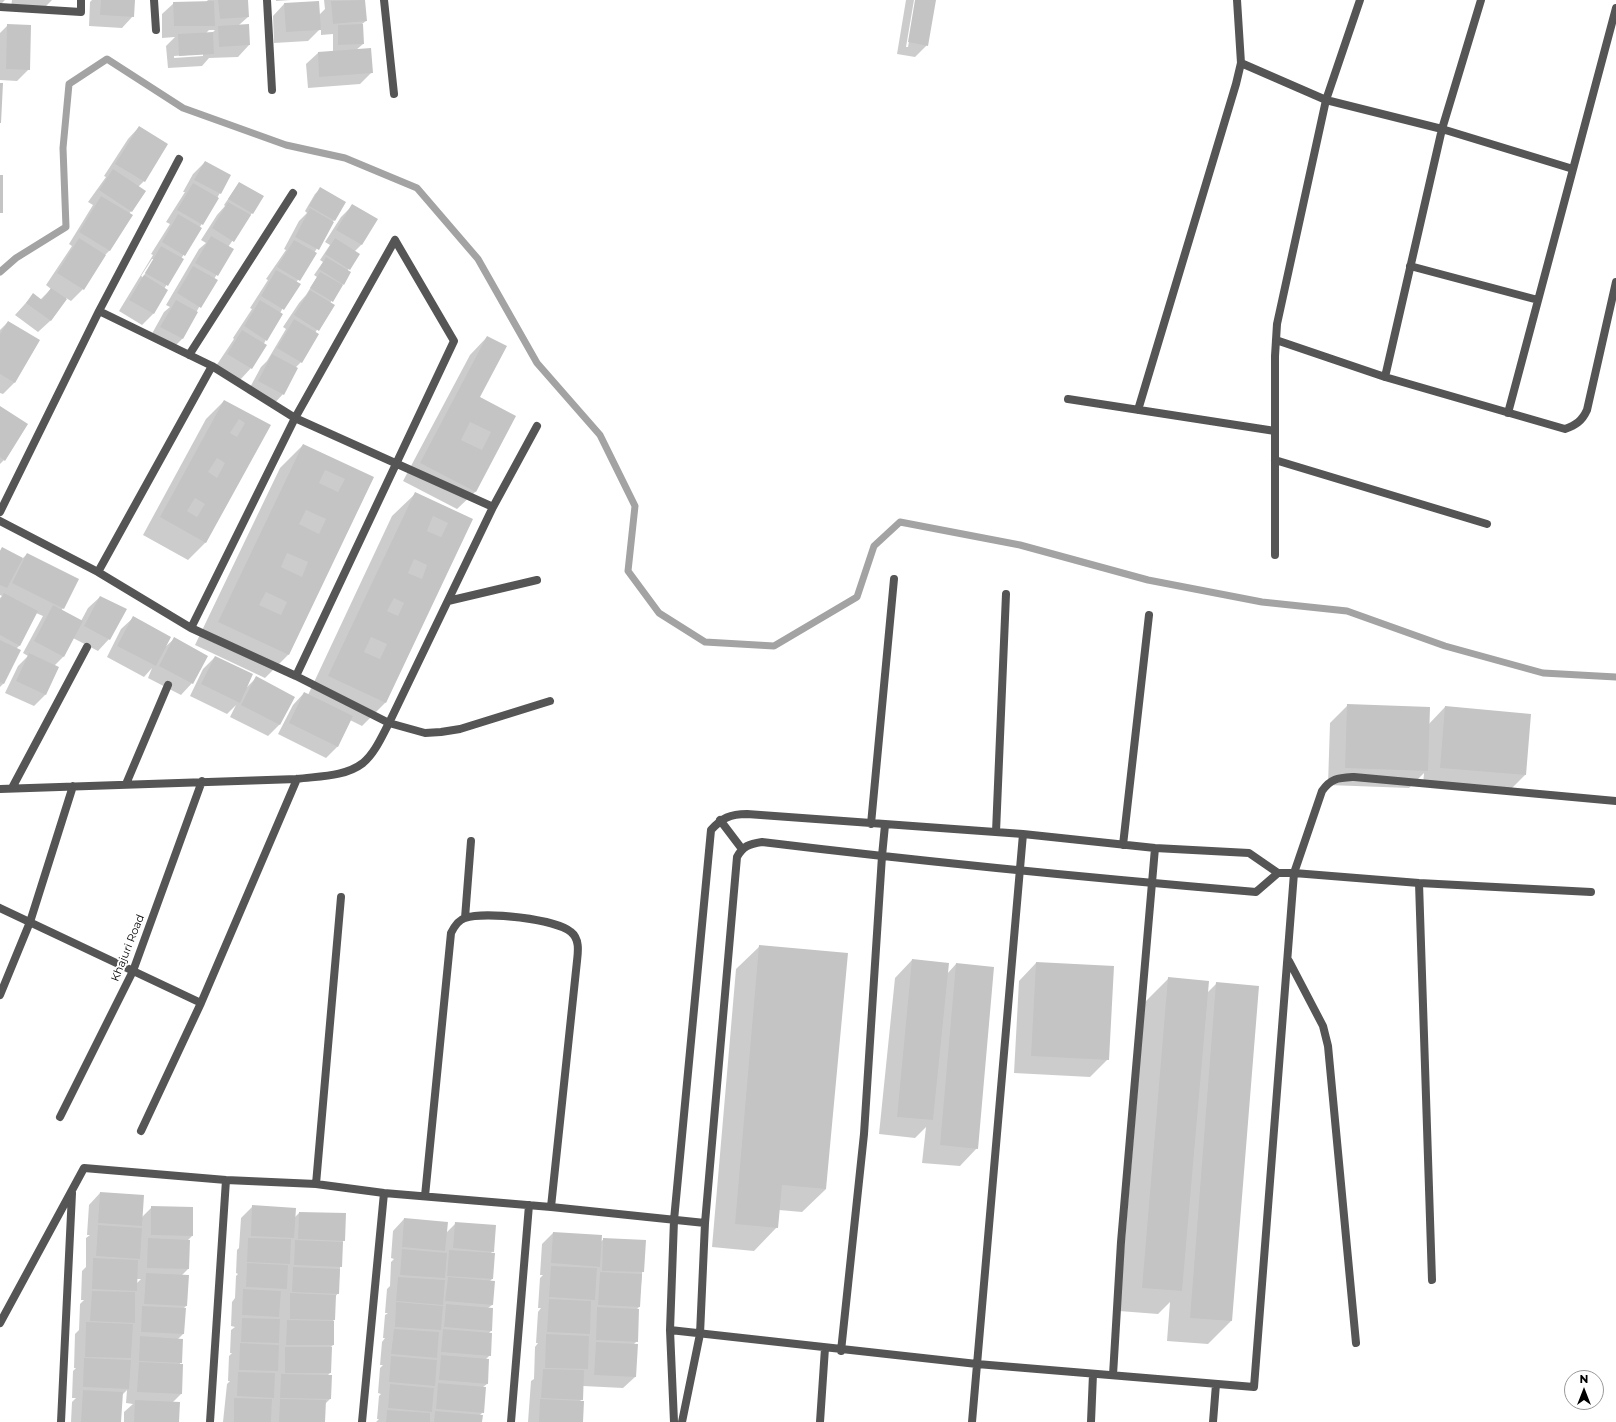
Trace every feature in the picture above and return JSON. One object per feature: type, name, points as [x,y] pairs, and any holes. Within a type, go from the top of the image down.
[{"type":"street","points":[[0,7],[81,12],[81,0]]},
{"type":"street","points":[[154,0],[156,30]]},
{"type":"street","points":[[267,0],[272,90]]},
{"type":"street","points":[[384,0],[394,94]]},
{"type":"street","points":[[1138,410],[1241,63],[1238,0]]},
{"type":"street","points":[[1275,555],[1277,324],[1326,100],[1360,0]]},
{"type":"street","points":[[1385,377],[1442,129],[1480,0]]},
{"type":"street","points":[[1508,413],[1616,8]]},
{"type":"street","points":[[1241,63],[1326,100],[1442,129],[1573,169]]},
{"type":"street","points":[[0,512],[99,311],[179,159]]},
{"type":"street","points":[[189,355],[293,193]]},
{"type":"street","points":[[191,628],[295,418],[395,240],[454,341],[296,676]]},
{"type":"street","points":[[1410,266],[1538,300]]},
{"type":"street","points":[[1276,340],[1385,377],[1565,429],[1575,426],[1584,418],[1587,410],[1616,282]]},
{"type":"street","points":[[99,311],[212,366],[295,418],[493,507]]},
{"type":"street","points":[[98,572],[212,366]]},
{"type":"street","points":[[1068,399],[1276,431]]},
{"type":"street","points":[[0,789],[296,779],[335,774],[348,770],[363,762],[376,747],[389,723],[493,507],[537,426]]},
{"type":"street","points":[[1275,460],[1487,524]]},
{"type":"street","points":[[0,521],[98,572],[191,628],[296,676],[389,723],[425,732],[441,732],[460,729],[550,701]]},
{"type":"street","points":[[871,824],[894,579]]},
{"type":"street","points":[[448,601],[537,580]]},
{"type":"street","points":[[996,832],[1006,594]]},
{"type":"street","points":[[1123,845],[1149,615]]},
{"type":"street","points":[[12,788],[87,647]]},
{"type":"street","points":[[126,784],[168,685]]},
{"type":"street","points":[[670,1330],[841,1351],[1113,1376],[1254,1387],[1289,961],[1294,873],[1322,791],[1329,781],[1339,778],[1354,777],[1616,801]]},
{"type":"street","points":[[141,1131],[201,1003],[296,779]]},
{"type":"street","name":"Khajuri Road","points":[[60,1117],[133,970],[202,781]]},
{"type":"street","points":[[0,995],[30,922],[73,786]]},
{"type":"street","points":[[674,1422],[670,1330],[674,1220],[710,830],[720,820],[733,814],[747,814],[1024,834],[1156,848],[1249,853],[1278,873],[1419,883],[1591,892]]},
{"type":"street","points":[[720,820],[742,848]]},
{"type":"street","points":[[841,1351],[864,1134],[885,825]]},
{"type":"street","points":[[972,1422],[1024,834]]},
{"type":"street","points":[[465,918],[471,841]]},
{"type":"street","points":[[682,1422],[700,1334],[705,1224],[737,857],[742,848],[751,843],[762,842],[882,856],[1256,892],[1278,873]]},
{"type":"street","points":[[1113,1376],[1121,1242],[1156,848]]},
{"type":"street","points":[[1419,883],[1432,1280]]},
{"type":"street","points":[[316,1184],[341,898]]},
{"type":"street","points":[[0,908],[201,1003]]},
{"type":"street","points":[[424,1196],[451,933],[457,923],[465,918],[511,916],[555,925],[572,932],[577,940],[577,961],[552,1206]]},
{"type":"street","points":[[1289,961],[1323,1026],[1328,1046],[1356,1344]]},
{"type":"street","points":[[0,1323],[84,1168],[226,1180],[316,1184],[384,1193],[552,1206],[705,1224]]},
{"type":"street","points":[[210,1422],[226,1180]]},
{"type":"street","points":[[61,1422],[72,1191]]},
{"type":"street","points":[[362,1422],[384,1193]]},
{"type":"street","points":[[511,1422],[529,1205]]},
{"type":"street","points":[[820,1422],[825,1348]]},
{"type":"street","points":[[1091,1422],[1093,1374]]},
{"type":"street","points":[[1213,1422],[1216,1384]]},
{"type":"building","points":[[101,0],[135,0],[134,17],[100,15]]},
{"type":"building","points":[[218,0],[248,0],[249,17],[220,19]]},
{"type":"building","points":[[365,0],[367,21],[333,24],[331,1]]},
{"type":"building","points":[[915,0],[936,0],[928,46],[908,42]]},
{"type":"building","points":[[214,1],[215,26],[174,26],[173,2]]},
{"type":"building","points":[[319,1],[321,30],[286,32],[284,3]]},
{"type":"building","points":[[7,24],[31,25],[30,70],[6,69]]},
{"type":"building","points":[[249,24],[250,45],[219,47],[218,26]]},
{"type":"building","points":[[363,24],[364,44],[338,45],[338,25]]},
{"type":"building","points":[[213,32],[214,54],[179,56],[178,34]]},
{"type":"building","points":[[371,48],[373,73],[319,77],[318,52]]},
{"type":"building","points":[[0,83],[3,83],[1,123],[0,123]]},
{"type":"building","points":[[139,126],[168,144],[145,182],[115,164]]},
{"type":"building","points":[[205,161],[231,175],[221,194],[194,180]]},
{"type":"building","points":[[113,169],[146,191],[132,212],[99,190]]},
{"type":"building","points":[[0,175],[3,175],[3,213],[0,213]]},
{"type":"building","points":[[239,182],[264,196],[253,214],[228,199]]},
{"type":"building","points":[[193,183],[219,198],[203,225],[177,210]]},
{"type":"building","points":[[320,187],[346,202],[335,221],[309,206]]},
{"type":"building","points":[[101,196],[133,215],[110,251],[79,232]]},
{"type":"building","points":[[228,202],[251,215],[234,242],[212,228]]},
{"type":"building","points":[[352,204],[378,219],[362,245],[336,230]]},
{"type":"building","points":[[310,208],[334,222],[319,250],[295,237]]},
{"type":"building","points":[[178,214],[202,228],[185,256],[162,242]]},
{"type":"building","points":[[211,236],[234,249],[218,276],[195,263]]},
{"type":"building","points":[[79,238],[106,255],[84,290],[57,273]]},
{"type":"building","points":[[335,238],[360,254],[350,270],[325,254]]},
{"type":"building","points":[[294,240],[317,253],[300,281],[277,267]]},
{"type":"building","points":[[161,246],[184,259],[168,286],[145,273]]},
{"type":"building","points":[[326,257],[351,272],[344,285],[319,269]]},
{"type":"building","points":[[193,266],[218,280],[201,308],[177,293]]},
{"type":"building","points":[[276,270],[301,284],[284,310],[261,296]]},
{"type":"building","points":[[320,272],[343,285],[333,302],[310,288]]},
{"type":"building","points":[[144,275],[168,290],[154,314],[129,300]]},
{"type":"building","points":[[51,288],[67,299],[51,321],[26,303],[33,293],[42,300]]},
{"type":"building","points":[[310,290],[335,305],[319,331],[294,315]]},
{"type":"building","points":[[176,300],[198,312],[183,339],[160,327]]},
{"type":"building","points":[[260,300],[283,314],[267,341],[244,326]]},
{"type":"building","points":[[294,319],[319,334],[302,363],[277,348]]},
{"type":"building","points":[[8,321],[40,340],[15,383],[0,374],[0,334]]},
{"type":"building","points":[[242,330],[267,345],[252,369],[227,354]]},
{"type":"building","points":[[487,336],[507,346],[480,397],[516,416],[476,492],[420,463]],"holes":[[[470,422],[491,432],[482,450],[461,440]]]},
{"type":"building","points":[[272,354],[298,368],[284,395],[258,381]]},
{"type":"building","points":[[224,400],[271,425],[206,543],[160,517]],"holes":[[[239,419],[245,423],[237,437],[230,433]],[[217,458],[225,463],[217,478],[208,472]],[[195,498],[205,504],[197,517],[187,511]]]},
{"type":"building","points":[[0,406],[28,424],[5,461],[0,457]]},
{"type":"building","points":[[303,444],[374,477],[289,655],[218,622]],"holes":[[[325,470],[345,479],[338,492],[319,483]],[[306,510],[326,519],[319,534],[299,524]],[[287,553],[308,562],[302,577],[281,567]],[[266,592],[287,602],[281,615],[259,605]]]},
{"type":"building","points":[[415,492],[473,519],[386,703],[328,676]],"holes":[[[433,516],[448,523],[441,537],[427,531]],[[414,559],[427,565],[422,579],[408,573]],[[394,598],[404,603],[398,616],[387,611]],[[371,637],[387,644],[380,659],[364,652]]]},
{"type":"building","points":[[2,547],[23,558],[7,588],[0,585],[0,551]]},
{"type":"building","points":[[27,553],[79,579],[64,609],[12,583]]},
{"type":"building","points":[[4,593],[38,611],[20,646],[0,635],[0,600]]},
{"type":"building","points":[[100,596],[127,609],[110,640],[84,626]]},
{"type":"building","points":[[53,605],[83,621],[64,657],[34,641]]},
{"type":"building","points":[[133,616],[171,637],[156,666],[117,646]]},
{"type":"building","points":[[174,637],[208,656],[193,684],[159,666]]},
{"type":"building","points":[[0,640],[21,650],[4,684],[0,682]]},
{"type":"building","points":[[29,653],[59,667],[46,695],[16,681]]},
{"type":"building","points":[[215,656],[253,674],[240,703],[201,684]]},
{"type":"building","points":[[256,676],[295,697],[280,725],[241,705]]},
{"type":"building","points":[[304,692],[353,716],[338,747],[289,723]]},
{"type":"building","points":[[1347,704],[1430,707],[1428,771],[1345,768]]},
{"type":"building","points":[[1445,706],[1531,714],[1526,775],[1440,768]]},
{"type":"building","points":[[759,945],[848,953],[826,1189],[782,1185],[778,1228],[735,1224]]},
{"type":"building","points":[[912,959],[949,963],[933,1120],[897,1117]]},
{"type":"building","points":[[1036,962],[1114,966],[1109,1060],[1031,1056]]},
{"type":"building","points":[[956,963],[994,967],[978,1149],[940,1145]]},
{"type":"building","points":[[1168,977],[1209,981],[1182,1291],[1142,1288]]},
{"type":"building","points":[[1216,982],[1259,986],[1232,1321],[1190,1318]]},
{"type":"building","points":[[100,1192],[144,1195],[142,1226],[98,1223]]},
{"type":"building","points":[[252,1205],[296,1208],[294,1238],[251,1236]]},
{"type":"building","points":[[151,1206],[193,1207],[193,1236],[151,1235]]},
{"type":"building","points":[[299,1212],[346,1213],[345,1241],[298,1239]]},
{"type":"building","points":[[404,1218],[448,1222],[445,1251],[402,1247]]},
{"type":"building","points":[[455,1222],[496,1225],[494,1252],[453,1248]]},
{"type":"building","points":[[98,1225],[142,1228],[140,1259],[96,1256]]},
{"type":"building","points":[[553,1232],[602,1235],[600,1267],[551,1263]]},
{"type":"building","points":[[148,1238],[190,1240],[189,1269],[147,1268]]},
{"type":"building","points":[[248,1238],[291,1239],[290,1264],[247,1262]]},
{"type":"building","points":[[603,1238],[646,1240],[644,1272],[602,1271]]},
{"type":"building","points":[[295,1240],[343,1242],[342,1267],[294,1265]]},
{"type":"building","points":[[402,1249],[447,1253],[445,1278],[400,1275]]},
{"type":"building","points":[[449,1250],[495,1253],[493,1279],[447,1276]]},
{"type":"building","points":[[93,1258],[138,1260],[137,1291],[92,1289]]},
{"type":"building","points":[[247,1263],[288,1265],[287,1289],[246,1287]]},
{"type":"building","points":[[551,1266],[597,1268],[595,1300],[549,1297]]},
{"type":"building","points":[[293,1267],[340,1269],[339,1294],[292,1292]]},
{"type":"building","points":[[600,1272],[642,1274],[640,1307],[598,1305]]},
{"type":"building","points":[[146,1273],[189,1275],[187,1306],[144,1304]]},
{"type":"building","points":[[398,1277],[445,1280],[443,1305],[396,1301]]},
{"type":"building","points":[[448,1277],[495,1281],[493,1305],[445,1301]]},
{"type":"building","points":[[243,1289],[281,1291],[279,1317],[242,1315]]},
{"type":"building","points":[[92,1291],[135,1292],[135,1323],[90,1321]]},
{"type":"building","points":[[290,1293],[336,1295],[335,1320],[290,1319]]},
{"type":"building","points":[[549,1299],[591,1301],[590,1334],[547,1332]]},
{"type":"building","points":[[396,1302],[443,1306],[441,1330],[395,1327]]},
{"type":"building","points":[[446,1304],[493,1308],[492,1331],[444,1327]]},
{"type":"building","points":[[142,1306],[186,1308],[184,1334],[141,1332]]},
{"type":"building","points":[[597,1307],[639,1309],[638,1342],[596,1340]]},
{"type":"building","points":[[242,1318],[280,1319],[279,1343],[241,1342]]},
{"type":"building","points":[[287,1320],[334,1321],[334,1345],[286,1345]]},
{"type":"building","points":[[86,1322],[133,1324],[131,1358],[85,1357]]},
{"type":"building","points":[[394,1329],[439,1332],[437,1358],[391,1354]]},
{"type":"building","points":[[443,1329],[492,1333],[491,1356],[441,1352]]},
{"type":"building","points":[[546,1334],[589,1336],[588,1369],[545,1368]]},
{"type":"building","points":[[140,1336],[183,1339],[182,1363],[139,1361]]},
{"type":"building","points":[[596,1342],[638,1344],[636,1377],[594,1375]]},
{"type":"building","points":[[240,1343],[279,1345],[278,1371],[239,1370]]},
{"type":"building","points":[[285,1347],[332,1347],[331,1373],[285,1373]]},
{"type":"building","points":[[441,1355],[489,1359],[488,1384],[439,1380]]},
{"type":"building","points":[[391,1356],[437,1360],[435,1386],[389,1382]]},
{"type":"building","points":[[84,1358],[131,1360],[129,1389],[83,1387]]},
{"type":"building","points":[[139,1362],[183,1364],[182,1394],[137,1392]]},
{"type":"building","points":[[543,1369],[584,1370],[583,1400],[541,1398]]},
{"type":"building","points":[[238,1372],[275,1373],[274,1398],[237,1396]]},
{"type":"building","points":[[281,1374],[332,1375],[331,1399],[280,1398]]},
{"type":"building","points":[[438,1383],[486,1387],[484,1413],[436,1409]]},
{"type":"building","points":[[390,1384],[434,1388],[432,1412],[388,1408]]},
{"type":"building","points":[[83,1390],[123,1392],[121,1422],[81,1422]]},
{"type":"building","points":[[234,1398],[272,1399],[271,1422],[234,1422]]},
{"type":"building","points":[[280,1399],[326,1400],[325,1422],[279,1422]]},
{"type":"building","points":[[540,1399],[584,1401],[583,1422],[539,1422]]},
{"type":"building","points":[[135,1400],[180,1402],[179,1422],[134,1422]]},
{"type":"building","points":[[387,1410],[430,1413],[430,1422],[386,1422]]},
{"type":"building","points":[[435,1411],[483,1415],[482,1422],[434,1422]]},
{"type":"waterway","points":[[0,272],[16,258],[66,227],[63,148],[69,84],[107,59],[183,108],[286,145],[345,158],[417,188],[478,259],[537,363],[600,435],[635,506],[628,571],[659,613],[705,642],[774,646],[857,597],[874,546],[900,522],[1020,545],[1148,580],[1262,602],[1347,611],[1445,646],[1543,673],[1616,677]]}]
